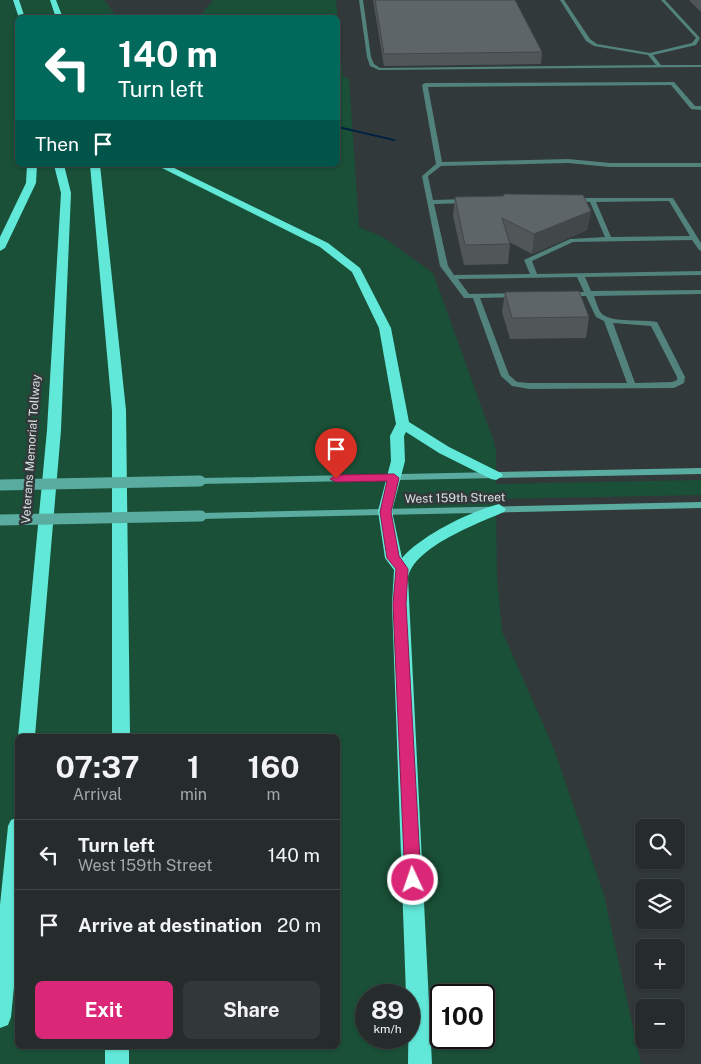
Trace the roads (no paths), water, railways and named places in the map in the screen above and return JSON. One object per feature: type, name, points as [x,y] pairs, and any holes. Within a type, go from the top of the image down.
[{"type":"highway","points":[[16,0],[21,15]]},
{"type":"highway","points":[[52,0],[59,15]]},
{"type":"highway","points":[[0,248],[30,183],[32,167]]},
{"type":"highway","name":"Veterans Memorial Tollway","points":[[26,734],[54,430],[66,193],[60,167]]},
{"type":"highway","points":[[95,167],[119,410],[121,734]]},
{"type":"highway","points":[[165,167],[324,245],[356,270],[373,300],[385,328],[403,424],[397,436],[398,462],[385,512],[393,558],[402,569]]},
{"type":"highway","points":[[403,424],[444,450],[496,476]]},
{"type":"highway","points":[[420,1064],[400,604],[402,569],[418,551],[448,531],[499,509]]},
{"type":"highway","points":[[0,1017],[15,858]]},
{"type":"highway","points":[[117,1049],[117,1064]]},
{"type":"main road","name":"West 159th Street","points":[[0,485],[701,471]]},
{"type":"main road","name":"West 159th Street","points":[[0,520],[701,505]]},
{"type":"lane","points":[[361,0],[369,57],[372,65],[379,69],[701,66]]},
{"type":"lane","points":[[562,0],[588,40],[596,45],[650,54],[694,44],[698,38],[662,0]]},
{"type":"lane","points":[[650,54],[660,67]]},
{"type":"lane","points":[[439,164],[425,85],[672,83],[693,108],[701,108]]},
{"type":"lane","points":[[523,295],[467,296],[444,266],[425,176],[439,164],[568,161],[610,166],[701,164]]},
{"type":"lane","points":[[564,200],[671,199],[701,249]]},
{"type":"lane","points":[[592,200],[609,240]]},
{"type":"lane","points":[[431,202],[478,201]]},
{"type":"lane","points":[[534,276],[528,260],[572,240],[694,238]]},
{"type":"lane","points":[[452,276],[701,273]]},
{"type":"lane","points":[[476,296],[505,376],[514,384],[529,386],[674,385],[680,383],[681,377],[654,324],[619,323],[599,315],[580,275]]},
{"type":"lane","points":[[560,294],[701,292]]},
{"type":"lane","points":[[608,320],[632,385]]},
{"type":"waterway","points":[[340,127],[394,140]]}]
